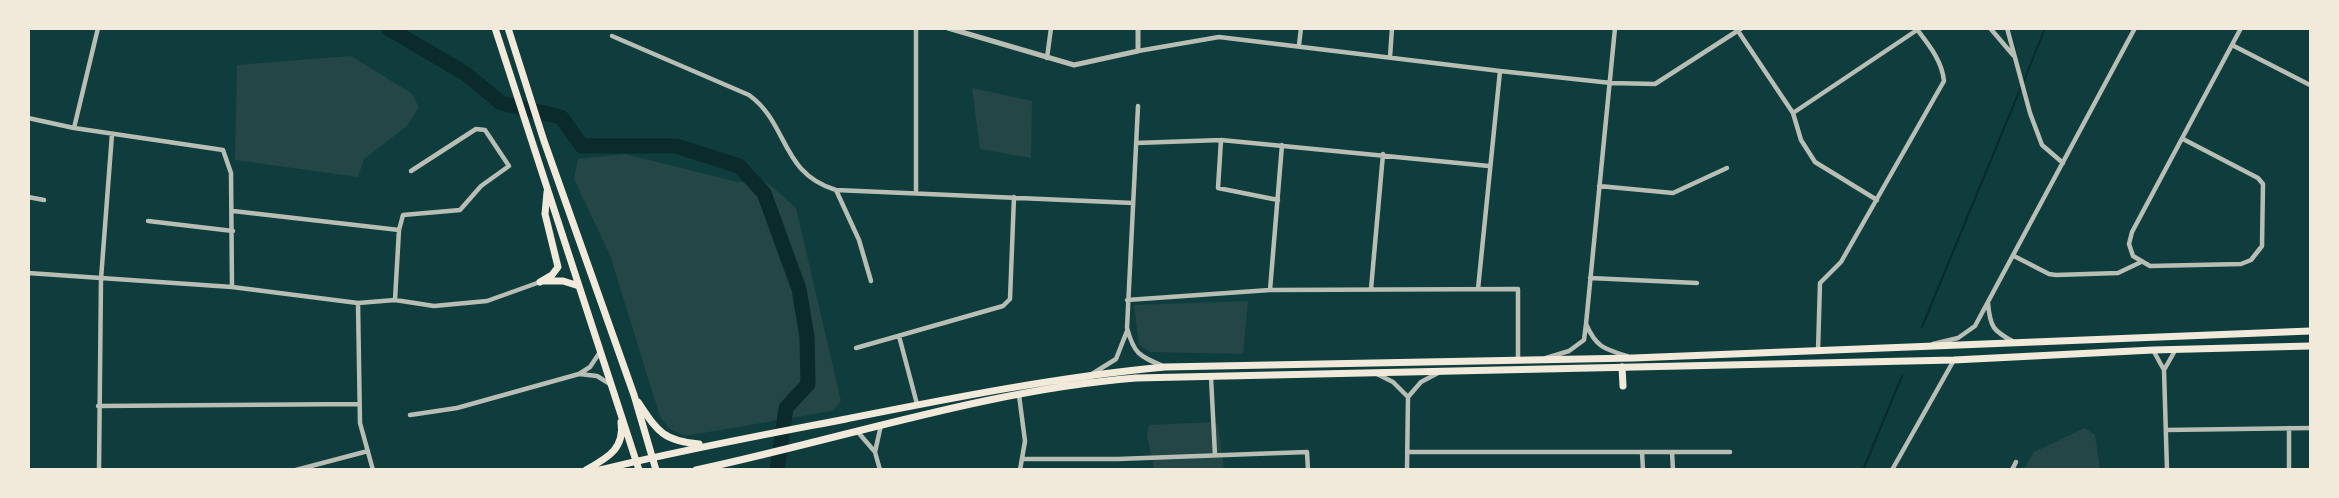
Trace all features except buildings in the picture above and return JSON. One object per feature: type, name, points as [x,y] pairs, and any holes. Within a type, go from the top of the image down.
[{"type":"main road","points":[[495,28],[531,145],[639,470]]},
{"type":"main road","points":[[508,28],[544,141],[634,395],[656,470]]},
{"type":"main road","points":[[540,282],[552,275],[558,267],[545,214],[547,192]]},
{"type":"main road","points":[[540,282],[563,281],[579,286]]},
{"type":"main road","points":[[600,470],[707,444],[917,404],[1092,374],[1165,368],[1633,358],[2310,331]]},
{"type":"main road","points":[[696,470],[856,430],[1019,395],[1102,381],[1954,360],[2176,349],[2310,346]]},
{"type":"main road","points":[[1622,367],[1623,386]]},
{"type":"main road","points":[[634,395],[660,433],[684,443],[707,444]]},
{"type":"main road","points":[[586,470],[618,447],[622,428],[617,399]]},
{"type":"street","points":[[74,128],[98,28]]},
{"type":"street","points":[[916,28],[916,193]]},
{"type":"street","points":[[948,28],[1074,64],[1219,37],[1611,83],[1655,84],[1740,30],[1793,113],[1801,140],[1815,162],[1877,200]]},
{"type":"street","points":[[1047,58],[1051,28]]},
{"type":"street","points":[[1138,28],[1138,51]]},
{"type":"street","points":[[1219,28],[1219,37]]},
{"type":"street","points":[[1299,45],[1301,28]]},
{"type":"street","points":[[1390,57],[1392,28]]},
{"type":"street","points":[[1540,360],[1569,351],[1584,340],[1615,28]]},
{"type":"street","points":[[1990,28],[2015,57]]},
{"type":"street","points":[[2007,28],[2030,112],[2042,145],[2063,163]]},
{"type":"street","points":[[1920,347],[1958,338],[1975,326],[2135,28]]},
{"type":"street","points":[[2183,139],[2258,178],[2263,184],[2262,246],[2252,260],[2241,264],[2150,266],[2133,256],[2129,244],[2132,232],[2241,28]]},
{"type":"street","points":[[1793,113],[1917,29],[1933,51],[1944,81],[1841,262],[1820,283],[1818,351]]},
{"type":"street","points":[[612,36],[749,95],[757,101],[775,126],[805,175],[817,184],[836,190],[1133,203]]},
{"type":"street","points":[[2232,45],[2310,84]]},
{"type":"street","points":[[1478,289],[1500,71]]},
{"type":"street","points":[[1092,374],[1116,359],[1123,346],[1127,328],[1138,106]]},
{"type":"street","points":[[28,118],[74,128],[223,150],[231,173],[232,287]]},
{"type":"street","points":[[394,300],[402,216],[406,213],[460,210],[481,186],[509,166],[485,130],[476,129],[411,171]]},
{"type":"street","points":[[99,470],[101,279],[112,134]]},
{"type":"street","points":[[1136,143],[1221,140],[1489,166]]},
{"type":"street","points":[[1221,140],[1218,188],[1278,200]]},
{"type":"street","points":[[1270,290],[1282,145]]},
{"type":"street","points":[[1371,289],[1383,154]]},
{"type":"street","points":[[1599,186],[1673,193],[1727,168]]},
{"type":"street","points":[[836,190],[859,240],[871,281]]},
{"type":"street","points":[[28,196],[44,200]]},
{"type":"street","points":[[856,348],[1003,306],[1010,299],[1014,197]]},
{"type":"street","points":[[233,211],[399,230]]},
{"type":"street","points":[[148,221],[233,231]]},
{"type":"street","points":[[2014,256],[2049,274],[2056,275],[2118,273],[2141,262]]},
{"type":"street","points":[[28,273],[232,287],[358,303],[394,300],[434,306],[487,301],[540,282]]},
{"type":"street","points":[[1590,278],[1697,283]]},
{"type":"street","points":[[1127,300],[1270,290],[1518,289],[1518,360]]},
{"type":"street","points":[[358,303],[360,423],[373,470]]},
{"type":"street","points":[[1988,303],[1990,323],[1999,334],[2016,344]]},
{"type":"street","points":[[1587,324],[1594,341],[1608,350],[1633,358]]},
{"type":"street","points":[[1127,328],[1133,349],[1142,357],[1165,368]]},
{"type":"street","points":[[899,336],[917,404]]},
{"type":"street","points":[[2164,370],[2176,349]]},
{"type":"street","points":[[2152,350],[2164,370],[2167,470]]},
{"type":"street","points":[[410,415],[457,408],[579,374],[590,367],[601,351]]},
{"type":"street","points":[[1892,470],[1954,360]]},
{"type":"street","points":[[1407,470],[1407,397],[1421,382],[1440,372]]},
{"type":"street","points":[[1375,373],[1393,382],[1407,397]]},
{"type":"street","points":[[579,374],[597,376],[612,386]]},
{"type":"street","points":[[1211,377],[1215,455]]},
{"type":"street","points":[[1019,395],[1025,423],[1020,470]]},
{"type":"street","points":[[98,406],[359,404]]},
{"type":"street","points":[[875,452],[881,425]]},
{"type":"street","points":[[2289,428],[2289,470]]},
{"type":"street","points":[[2166,430],[2310,428]]},
{"type":"street","points":[[856,430],[875,452],[880,470]]},
{"type":"street","points":[[296,470],[368,451]]},
{"type":"street","points":[[1022,459],[1118,459],[1307,452],[1308,470]]},
{"type":"street","points":[[1407,452],[1730,453]]},
{"type":"street","points":[[1642,452],[1643,470]]},
{"type":"street","points":[[1672,452],[1673,470]]},
{"type":"street","points":[[2012,470],[2016,462]]},
{"type":"shaded area","points":[[351,56],[411,93],[419,107],[407,126],[364,159],[358,177],[235,160],[237,65]]},
{"type":"shaded area","points":[[972,88],[1032,101],[1031,158],[980,149]]},
{"type":"shaded area","points":[[625,154],[738,182],[768,183],[796,208],[841,401],[832,411],[685,436],[669,428],[660,417],[610,255],[574,179],[578,159]]},
{"type":"shaded area","points":[[1248,301],[1243,354],[1150,352],[1139,345],[1134,305]]},
{"type":"shaded area","points":[[1213,422],[1218,425],[1224,469],[1154,469],[1147,435],[1149,425]]},
{"type":"shaded area","points":[[2085,428],[2095,435],[2100,469],[2024,469],[2034,452]]},
{"type":"waterway","points":[[388,28],[466,74],[501,103],[561,117],[582,146],[676,146],[739,166],[764,193],[799,289],[807,337],[808,384],[786,408],[777,470]]},
{"type":"waterway","points":[[2024,81],[2045,28]]},
{"type":"waterway","points":[[1922,327],[2021,87]]},
{"type":"waterway","points":[[1863,470],[1902,376]]}]
